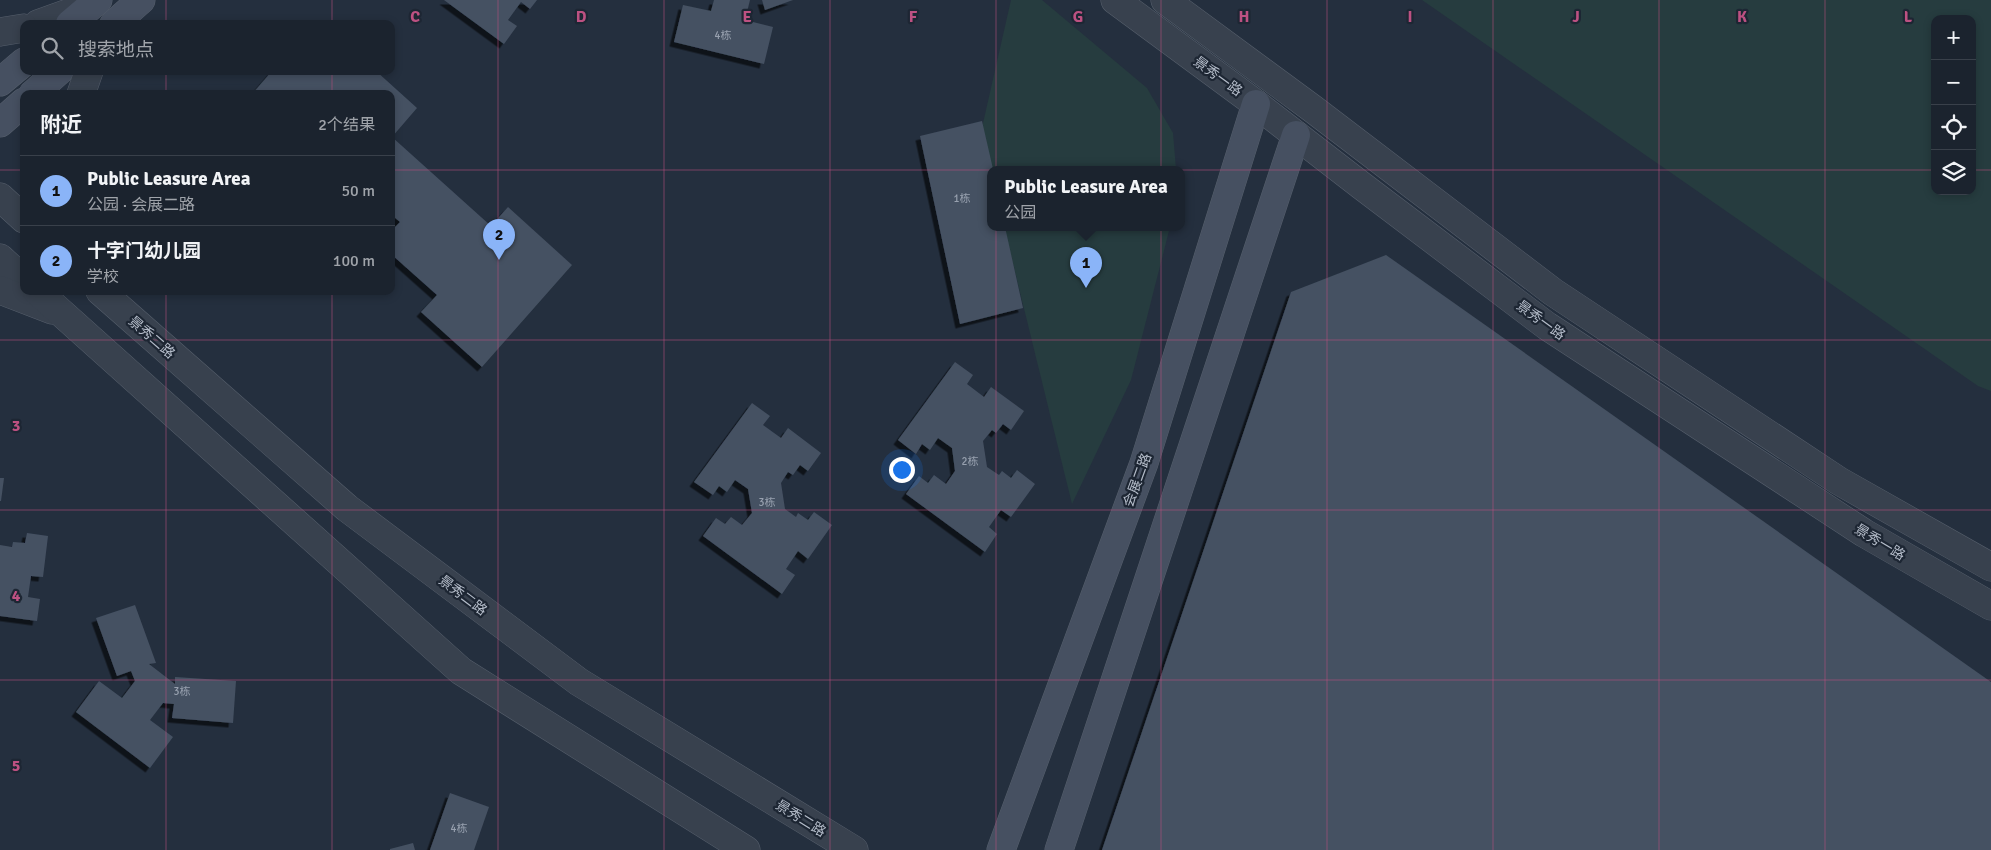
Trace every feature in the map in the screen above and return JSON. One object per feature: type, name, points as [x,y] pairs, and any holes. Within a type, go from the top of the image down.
[{"type":"main road","points":[[118,20],[141,0]]},
{"type":"main road","points":[[75,20],[96,2]]},
{"type":"main road","points":[[0,82],[20,65]]},
{"type":"main road","points":[[38,90],[54,75]]},
{"type":"main road","name":"会展二路","points":[[1001,850],[1144,463],[1256,104]]},
{"type":"main road","points":[[0,122],[20,105]]},
{"type":"main road","points":[[1059,850],[1296,135]]},
{"type":"street","name":"景秀一路","points":[[1115,0],[1256,104],[1547,326],[1864,533],[1991,606]]},
{"type":"street","points":[[1164,0],[1313,108],[1553,292],[1838,480],[1991,567]]},
{"type":"street","points":[[49,20],[96,2]]},
{"type":"street","points":[[0,32],[20,29]]},
{"type":"street","points":[[82,90],[88,75]]},
{"type":"street","points":[[0,197],[20,215]]},
{"type":"street","points":[[0,258],[20,276]]},
{"type":"street","points":[[0,290],[62,314]]},
{"type":"street","points":[[41,295],[461,671],[746,850]]},
{"type":"street","name":"景秀二路","points":[[105,295],[347,508],[579,682],[854,850]]},
{"type":"green space","points":[[1011,0],[1042,0],[1147,88],[1173,133],[1176,166],[990,166],[981,132]]},
{"type":"green space","points":[[1422,0],[1991,0],[1991,391],[1978,386]]},
{"type":"green space","points":[[1005,231],[1169,231],[1131,380],[1072,504]]},
{"type":"building","points":[[444,0],[537,0],[530,9],[521,2],[508,20],[517,26],[504,44]]},
{"type":"building","points":[[714,0],[750,0],[745,20],[773,27],[764,64],[674,42],[683,5],[711,11]]},
{"type":"building","points":[[762,0],[793,0],[765,10]]},
{"type":"building","points":[[269,75],[380,75],[417,108],[395,134],[395,90],[256,90]]},
{"type":"building","points":[[982,121],[992,166],[987,166],[987,231],[1006,231],[1023,308],[960,324],[920,136]]},
{"type":"building","points":[[395,140],[491,226],[508,207],[572,265],[482,367],[421,312],[437,295],[395,258],[395,227],[400,222],[395,218]]},
{"type":"building","points":[[1386,255],[1991,682],[1991,850],[1102,850],[1291,292]]},
{"type":"building","points":[[955,362],[973,375],[967,384],[984,397],[991,387],[1024,411],[1011,430],[1003,424],[996,433],[992,430],[983,441],[987,467],[999,475],[1002,471],[1011,478],[1017,470],[1035,484],[1011,517],[1001,510],[989,527],[997,534],[985,552],[906,494],[919,476],[928,483],[934,475],[946,484],[955,471],[952,448],[938,438],[930,450],[922,444],[916,454],[898,440]]},
{"type":"building","points":[[752,403],[770,416],[763,425],[781,438],[788,428],[821,453],[808,471],[800,465],[793,475],[788,472],[781,483],[785,509],[796,517],[798,513],[808,520],[814,512],[832,525],[808,559],[798,551],[786,569],[795,575],[782,594],[703,536],[716,518],[725,524],[731,517],[742,525],[752,513],[748,489],[735,480],[727,492],[719,486],[713,495],[694,482]]},
{"type":"building","points":[[0,478],[4,478],[1,501],[0,501]]},
{"type":"building","points":[[27,533],[48,536],[43,577],[31,576],[28,597],[40,599],[37,621],[0,616],[0,545],[12,547],[13,542],[25,543]]},
{"type":"building","points":[[135,605],[156,663],[149,664],[175,684],[175,677],[236,681],[233,723],[172,718],[174,704],[163,703],[150,720],[173,737],[150,768],[76,712],[99,681],[122,698],[135,681],[131,671],[117,676],[96,618]]},
{"type":"building","points":[[450,793],[489,807],[474,850],[430,850]]},
{"type":"building","points":[[413,843],[415,850],[390,850],[390,849]]},
{"type":"place","name":"十字门幼儿园","points":[[499,260]]},
{"type":"place","name":"Public Leasure Area","points":[[1086,288]]}]
